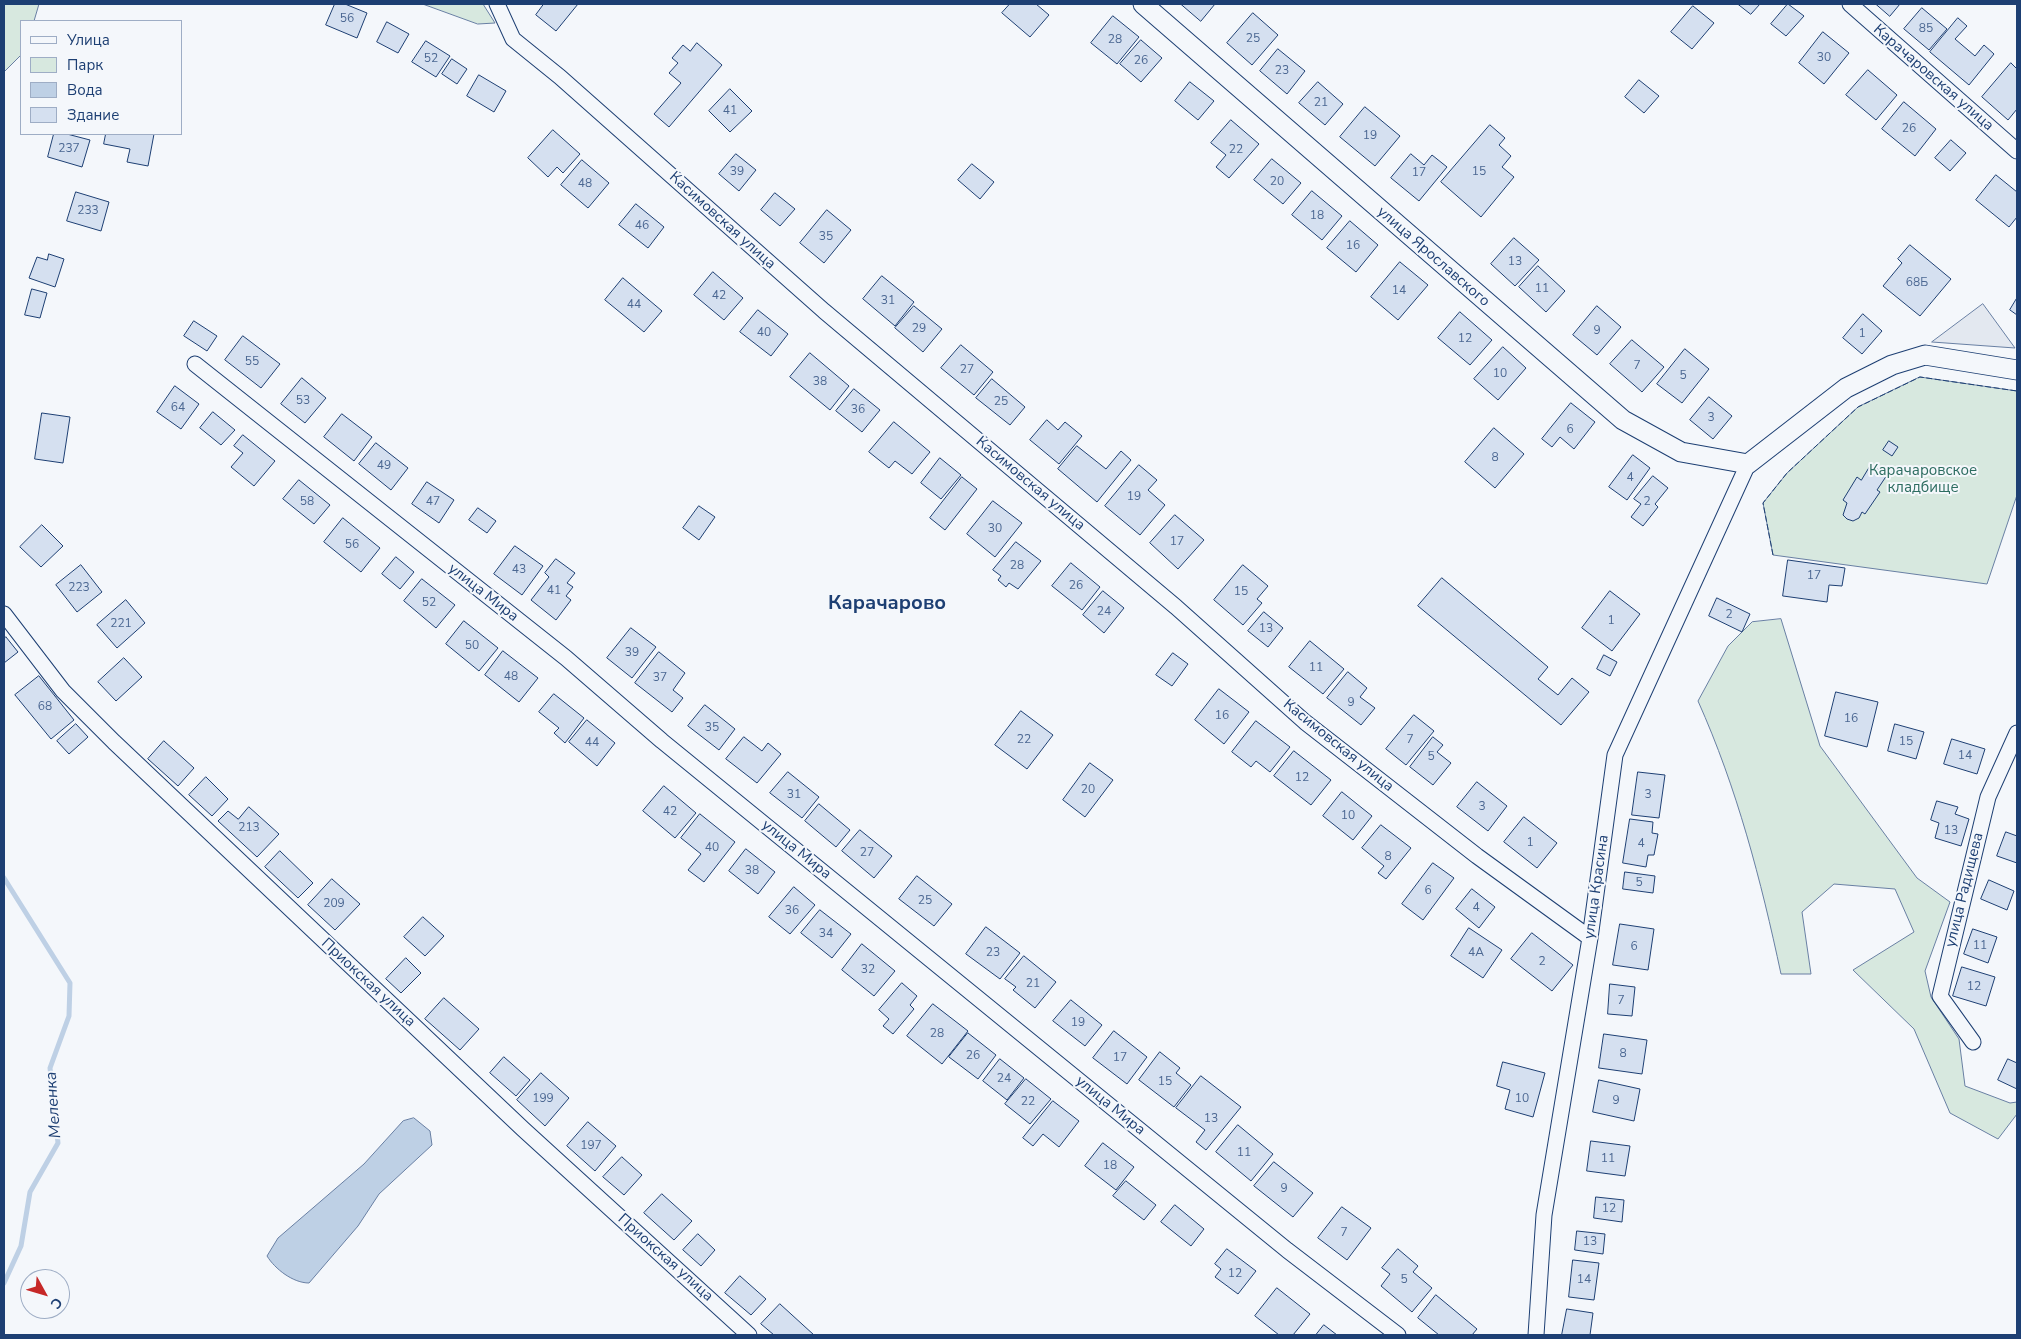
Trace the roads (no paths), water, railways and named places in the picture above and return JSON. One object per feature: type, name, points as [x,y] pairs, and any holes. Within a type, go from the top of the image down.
[{"type":"street","name":"Касимовская улица","points":[[497,4],[513,39],[560,77],[824,311],[1176,606],[1305,722],[1477,856],[1590,938]]},
{"type":"street","name":"улица Ярославского","points":[[1143,4],[1623,420],[1681,452],[1748,464]]},
{"type":"street","name":"Карачаровская улица","points":[[1850,4],[2017,151]]},
{"type":"street","points":[[1748,464],[1846,388],[1892,365],[1925,355],[2017,370]]},
{"type":"street","name":"улица Мира","points":[[195,364],[566,658],[662,742],[1288,1250],[1398,1335]]},
{"type":"street","name":"улица Красина","points":[[1536,1335],[1544,1215],[1590,938],[1615,755],[1748,464]]},
{"type":"street","name":"Приокская улица","points":[[4,614],[63,691],[114,742],[523,1129],[749,1335]]},
{"type":"street","name":"улица Радищева","points":[[1973,1042],[1940,996],[1988,797],[2017,733]]},
{"type":"water","points":[[414,1118],[430,1131],[432,1145],[379,1194],[358,1226],[309,1283],[291,1278],[275,1266],[267,1256],[278,1238],[364,1164],[403,1121]]},
{"type":"waterway","name":"Меленка","points":[[4,878],[70,983],[69,1016],[50,1068],[58,1143],[30,1192],[21,1246],[4,1283]]},
{"type":"district","name":"Карачарово","points":[[887,604]]},
{"type":"park label","name":"Карачаровское кладбище","points":[[1923,480]]}]
